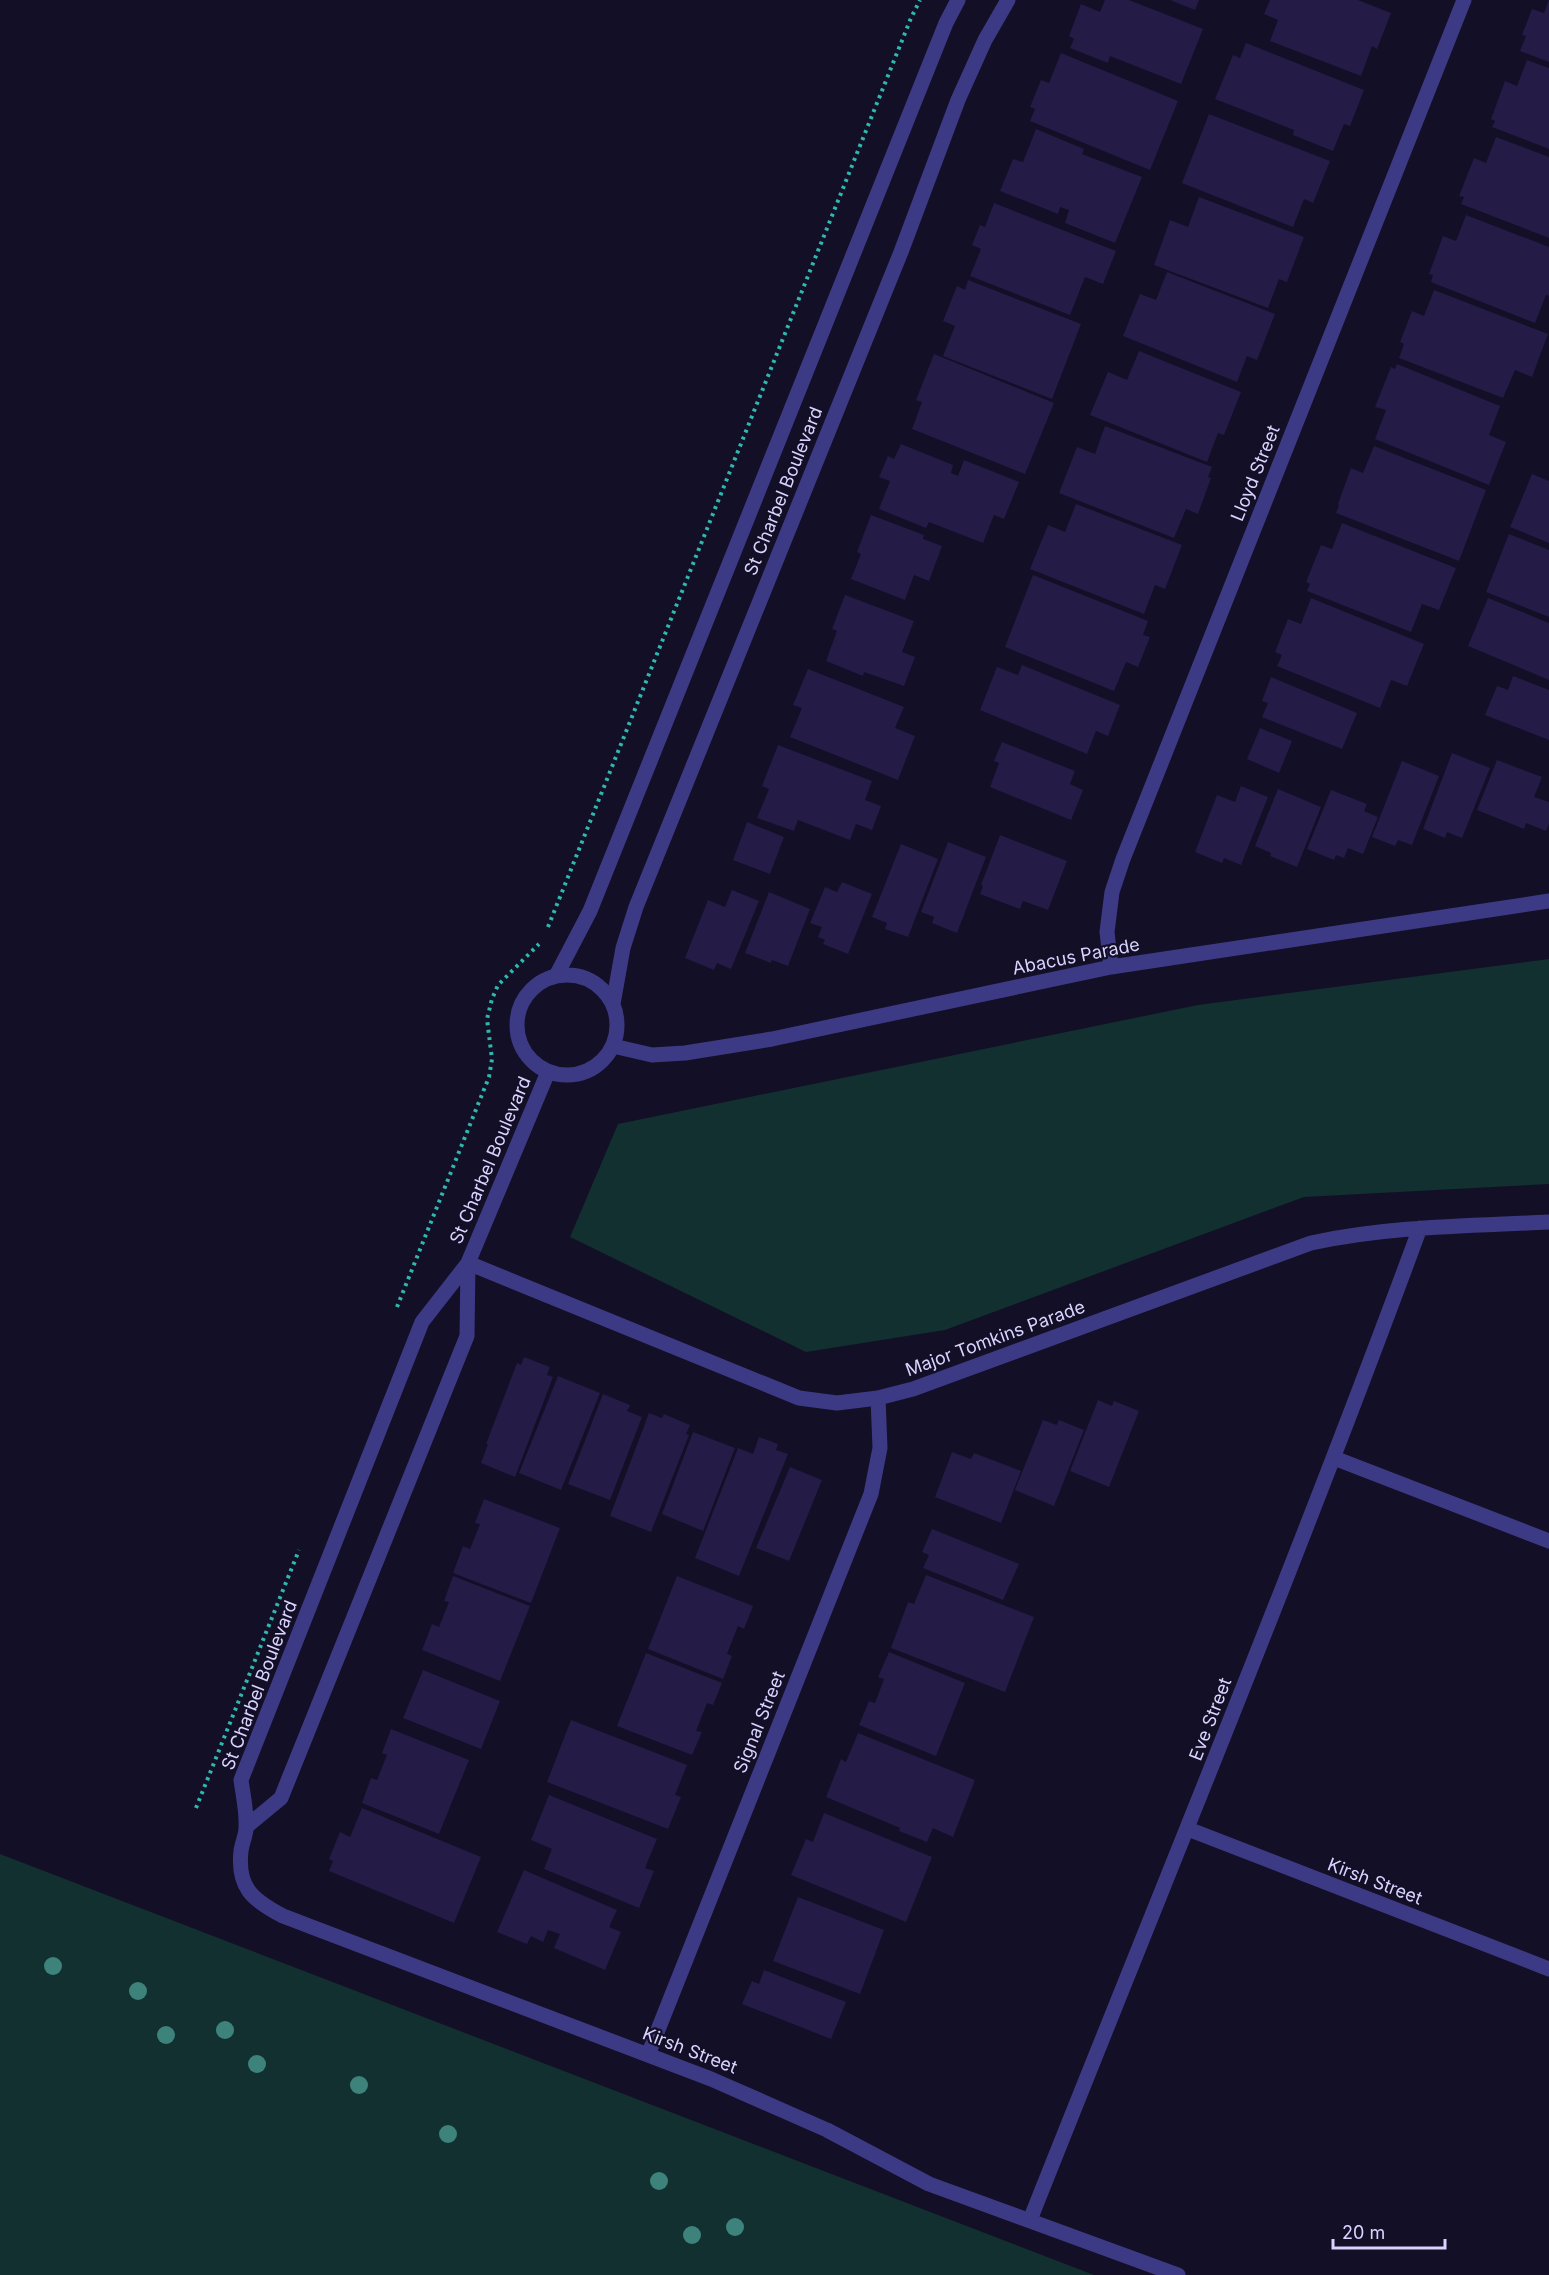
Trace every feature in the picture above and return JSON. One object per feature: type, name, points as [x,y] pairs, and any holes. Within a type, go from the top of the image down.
[{"type":"street","name":"St Charbel Boulevard","points":[[556,976],[594,901],[942,34],[958,0]]},
{"type":"street","name":"St Charbel Boulevard","points":[[613,1004],[623,948],[636,907],[901,252],[958,100],[985,40],[1008,0]]},
{"type":"street","name":"Lloyd Street","points":[[1111,967],[1107,932],[1112,892],[1123,859],[1464,0]]},
{"type":"street","name":"Abacus Parade","points":[[613,1046],[652,1055],[685,1053],[772,1039],[1111,967],[1549,901]]},
{"type":"street","points":[[570,975],[595,983],[613,1004],[616,1018],[613,1046],[593,1068],[578,1074],[563,1076],[548,1072],[534,1064],[524,1052],[518,1037],[517,1021],[521,1006],[529,992],[541,982],[556,976],[570,975]]},
{"type":"street","name":"St Charbel Boulevard","points":[[246,1827],[241,1780],[422,1322],[468,1263],[548,1072]]},
{"type":"street","name":"Major Tomkins Parade","points":[[468,1263],[800,1398],[837,1403],[878,1398],[913,1389],[1311,1243],[1359,1233],[1549,1222]]},
{"type":"street","name":"Eve Street","points":[[1030,2220],[1188,1829],[1334,1458],[1420,1228]]},
{"type":"street","name":"St Charbel Boulevard","points":[[246,1827],[281,1798],[467,1336],[468,1263]]},
{"type":"street","name":"Signal Street","points":[[648,2055],[871,1494],[880,1448],[878,1398]]},
{"type":"street","points":[[1334,1458],[1549,1542]]},
{"type":"street","name":"Kirsh Street","points":[[246,1827],[241,1851],[240,1874],[249,1894],[264,1906],[283,1916],[648,2055],[803,2118],[929,2184],[1178,2275]]},
{"type":"street","name":"Kirsh Street","points":[[1188,1829],[1549,1969]]},
{"type":"path","points":[[548,928],[906,29],[920,0]]},
{"type":"path","points":[[393,1318],[489,1077],[492,1059],[487,1019],[492,999],[498,985],[538,946],[543,937]]},
{"type":"path","points":[[196,1808],[301,1546]]},
{"type":"green space","points":[[1549,959],[1549,1184],[1304,1197],[945,1330],[806,1352],[570,1237],[618,1124],[1198,1005]]},
{"type":"green space","points":[[0,1854],[1094,2275],[0,2275]]},
{"type":"building","points":[[1105,0],[1129,0],[1203,29],[1181,84],[1110,56],[1108,63],[1070,48],[1074,39],[1069,36],[1081,4],[1100,12]]},
{"type":"building","points":[[1170,0],[1199,0],[1195,10]]},
{"type":"building","points":[[1270,0],[1358,0],[1391,13],[1377,49],[1372,46],[1361,76],[1270,41],[1278,20],[1264,14]]},
{"type":"building","points":[[1549,0],[1549,62],[1520,51],[1526,36],[1522,35],[1532,9],[1544,13]]},
{"type":"building","points":[[1246,43],[1364,90],[1350,126],[1344,124],[1333,151],[1293,135],[1294,130],[1215,99],[1233,55],[1240,58]]},
{"type":"building","points":[[1061,53],[1178,101],[1150,170],[1030,121],[1035,109],[1030,107],[1041,80],[1049,83]]},
{"type":"building","points":[[1527,60],[1549,68],[1549,149],[1492,127],[1495,121],[1491,119],[1505,81],[1517,86]]},
{"type":"building","points":[[1209,114],[1330,161],[1313,203],[1304,199],[1293,227],[1182,183]]},
{"type":"building","points":[[1036,129],[1084,149],[1082,154],[1142,177],[1115,243],[1065,223],[1069,210],[1060,207],[1058,214],[1000,191],[1013,159],[1023,162]]},
{"type":"building","points":[[1496,137],[1549,157],[1549,238],[1461,204],[1464,197],[1459,196],[1474,158],[1486,163]]},
{"type":"building","points":[[1199,197],[1304,237],[1287,282],[1279,279],[1268,308],[1154,265],[1170,220],[1188,227]]},
{"type":"building","points":[[994,203],[1116,251],[1103,284],[1085,277],[1070,315],[970,276],[981,249],[972,245],[980,225],[985,227]]},
{"type":"building","points":[[1466,215],[1549,247],[1549,296],[1546,295],[1535,323],[1431,282],[1433,275],[1429,274],[1443,236],[1456,241]]},
{"type":"building","points":[[1167,272],[1275,314],[1257,360],[1247,356],[1237,382],[1123,336],[1140,294],[1156,300]]},
{"type":"building","points":[[968,280],[1081,324],[1052,399],[943,356],[955,326],[943,321],[957,286],[965,290]]},
{"type":"building","points":[[1434,290],[1548,334],[1532,377],[1515,370],[1503,398],[1399,358],[1404,344],[1400,342],[1412,311],[1424,316]]},
{"type":"building","points":[[1139,351],[1241,392],[1224,435],[1218,433],[1207,462],[1090,415],[1108,372],[1127,380]]},
{"type":"building","points":[[934,354],[1054,403],[1025,474],[912,429],[922,402],[916,400]]},
{"type":"building","points":[[1397,364],[1500,406],[1489,435],[1506,442],[1489,485],[1375,439],[1386,410],[1375,407],[1391,367],[1395,369]]},
{"type":"building","points":[[1105,426],[1212,467],[1208,477],[1211,478],[1198,514],[1186,509],[1174,538],[1059,493],[1077,447],[1095,454]]},
{"type":"building","points":[[901,444],[953,465],[951,473],[958,476],[964,460],[1019,482],[1004,519],[994,515],[983,543],[929,522],[926,528],[879,509],[890,481],[879,477],[888,456],[894,459]]},
{"type":"building","points":[[1374,446],[1486,490],[1459,561],[1336,513],[1351,468],[1363,473]]},
{"type":"building","points":[[1532,474],[1549,481],[1549,543],[1510,527]]},
{"type":"building","points":[[1076,504],[1182,545],[1165,589],[1155,585],[1144,614],[1030,569],[1048,525],[1065,532]]},
{"type":"building","points":[[871,515],[924,535],[923,539],[942,546],[929,581],[914,575],[905,600],[851,579],[861,554],[857,552]]},
{"type":"building","points":[[1342,523],[1456,568],[1439,610],[1422,604],[1411,632],[1307,591],[1310,584],[1306,582],[1321,545],[1332,549]]},
{"type":"building","points":[[1509,534],[1549,550],[1549,617],[1486,592]]},
{"type":"building","points":[[1033,575],[1148,621],[1143,635],[1150,637],[1138,667],[1126,662],[1114,691],[1005,647]]},
{"type":"building","points":[[845,595],[914,621],[902,652],[915,657],[904,686],[864,672],[863,676],[826,661],[837,631],[832,629]]},
{"type":"building","points":[[1311,598],[1424,644],[1407,686],[1391,680],[1380,708],[1277,666],[1282,655],[1275,652],[1288,619],[1301,624]]},
{"type":"building","points":[[1488,598],[1549,623],[1549,680],[1468,646]]},
{"type":"building","points":[[1022,665],[1120,705],[1108,736],[1096,731],[1087,754],[980,710],[997,667],[1018,675]]},
{"type":"building","points":[[808,669],[904,707],[895,728],[915,736],[898,780],[790,737],[802,708],[793,705]]},
{"type":"building","points":[[1513,676],[1549,690],[1549,740],[1485,715],[1497,686],[1508,690]]},
{"type":"building","points":[[1271,677],[1357,713],[1342,749],[1262,717],[1268,703],[1262,701]]},
{"type":"building","points":[[1260,728],[1292,741],[1279,773],[1247,759]]},
{"type":"building","points":[[1002,742],[1075,771],[1070,784],[1083,790],[1071,820],[990,787],[999,763],[994,761]]},
{"type":"building","points":[[778,745],[872,781],[865,800],[881,806],[872,830],[856,824],[850,840],[798,820],[794,831],[757,818],[769,789],[762,786]]},
{"type":"building","points":[[1452,753],[1490,768],[1462,838],[1447,832],[1445,838],[1423,829]]},
{"type":"building","points":[[1497,760],[1542,777],[1534,797],[1549,802],[1549,824],[1546,831],[1526,823],[1524,829],[1477,810]]},
{"type":"building","points":[[1402,761],[1439,776],[1412,845],[1398,840],[1395,846],[1372,837]]},
{"type":"building","points":[[1241,786],[1268,797],[1241,865],[1224,858],[1222,863],[1195,852],[1217,795],[1235,802]]},
{"type":"building","points":[[1278,789],[1321,807],[1297,867],[1270,856],[1271,853],[1255,846]]},
{"type":"building","points":[[1331,790],[1367,804],[1364,811],[1378,817],[1363,854],[1348,848],[1344,858],[1336,855],[1334,860],[1307,849]]},
{"type":"building","points":[[747,822],[784,837],[770,874],[733,860]]},
{"type":"building","points":[[1000,835],[1067,861],[1048,910],[1023,901],[1020,909],[980,894],[983,886],[981,885]]},
{"type":"building","points":[[948,842],[986,857],[957,933],[932,923],[934,917],[921,912]]},
{"type":"building","points":[[901,844],[938,859],[908,937],[885,929],[887,923],[872,917]]},
{"type":"building","points":[[842,882],[872,894],[848,954],[823,944],[825,940],[818,937],[822,927],[810,923],[825,887],[837,892]]},
{"type":"building","points":[[732,890],[759,901],[731,969],[717,963],[714,970],[685,958],[708,900],[725,907]]},
{"type":"building","points":[[769,892],[810,909],[788,966],[772,960],[771,963],[745,953]]},
{"type":"building","points":[[524,1357],[550,1367],[547,1375],[553,1377],[515,1477],[481,1463],[517,1363],[521,1365]]},
{"type":"building","points":[[558,1376],[600,1393],[561,1490],[519,1473]]},
{"type":"building","points":[[603,1394],[630,1405],[627,1411],[642,1417],[610,1500],[568,1484]]},
{"type":"building","points":[[1098,1400],[1112,1406],[1114,1401],[1139,1411],[1109,1487],[1070,1471]]},
{"type":"building","points":[[649,1413],[662,1418],[664,1414],[690,1425],[686,1434],[689,1435],[651,1532],[610,1516]]},
{"type":"building","points":[[1043,1420],[1057,1425],[1059,1420],[1084,1430],[1054,1506],[1015,1490]]},
{"type":"building","points":[[693,1432],[735,1448],[703,1531],[662,1514]]},
{"type":"building","points":[[759,1437],[778,1444],[776,1450],[788,1454],[739,1576],[695,1558],[738,1448],[753,1454]]},
{"type":"building","points":[[952,1452],[971,1459],[974,1453],[1021,1471],[1001,1523],[935,1497]]},
{"type":"building","points":[[790,1467],[822,1480],[789,1561],[756,1548]]},
{"type":"building","points":[[484,1499],[560,1528],[531,1603],[453,1573],[463,1546],[470,1549],[480,1524],[475,1523]]},
{"type":"building","points":[[932,1529],[1019,1564],[1003,1600],[923,1568],[929,1555],[922,1552]]},
{"type":"building","points":[[926,1575],[1034,1617],[1005,1692],[891,1648],[908,1602],[914,1604]]},
{"type":"building","points":[[453,1576],[530,1606],[500,1681],[422,1650],[432,1624],[439,1627],[449,1602],[444,1601]]},
{"type":"building","points":[[677,1576],[753,1606],[744,1629],[738,1626],[727,1654],[732,1656],[723,1679],[648,1649]]},
{"type":"building","points":[[889,1652],[965,1683],[936,1756],[859,1725],[869,1701],[875,1703],[884,1679],[878,1677]]},
{"type":"building","points":[[646,1653],[722,1683],[713,1705],[707,1703],[696,1731],[702,1732],[692,1755],[617,1726]]},
{"type":"building","points":[[423,1670],[500,1701],[481,1749],[403,1718]]},
{"type":"building","points":[[571,1720],[687,1765],[675,1795],[681,1797],[668,1829],[547,1782]]},
{"type":"building","points":[[391,1729],[469,1760],[439,1834],[362,1803],[371,1778],[377,1780],[387,1755],[382,1753]]},
{"type":"building","points":[[858,1733],[975,1780],[953,1837],[933,1828],[927,1842],[826,1797],[841,1759],[846,1762]]},
{"type":"building","points":[[549,1795],[657,1839],[645,1868],[654,1871],[639,1908],[544,1869],[552,1849],[531,1840]]},
{"type":"building","points":[[362,1808],[481,1857],[454,1923],[329,1871],[333,1861],[329,1859],[340,1832],[350,1837]]},
{"type":"building","points":[[824,1813],[932,1857],[906,1922],[791,1875],[806,1839],[813,1842]]},
{"type":"building","points":[[524,1870],[617,1910],[609,1927],[621,1932],[605,1970],[554,1948],[560,1934],[548,1930],[543,1942],[531,1936],[527,1944],[497,1932]]},
{"type":"building","points":[[798,1897],[884,1930],[860,1994],[773,1961]]},
{"type":"building","points":[[764,1970],[846,2002],[831,2039],[742,2004],[752,1981],[759,1984]]}]
